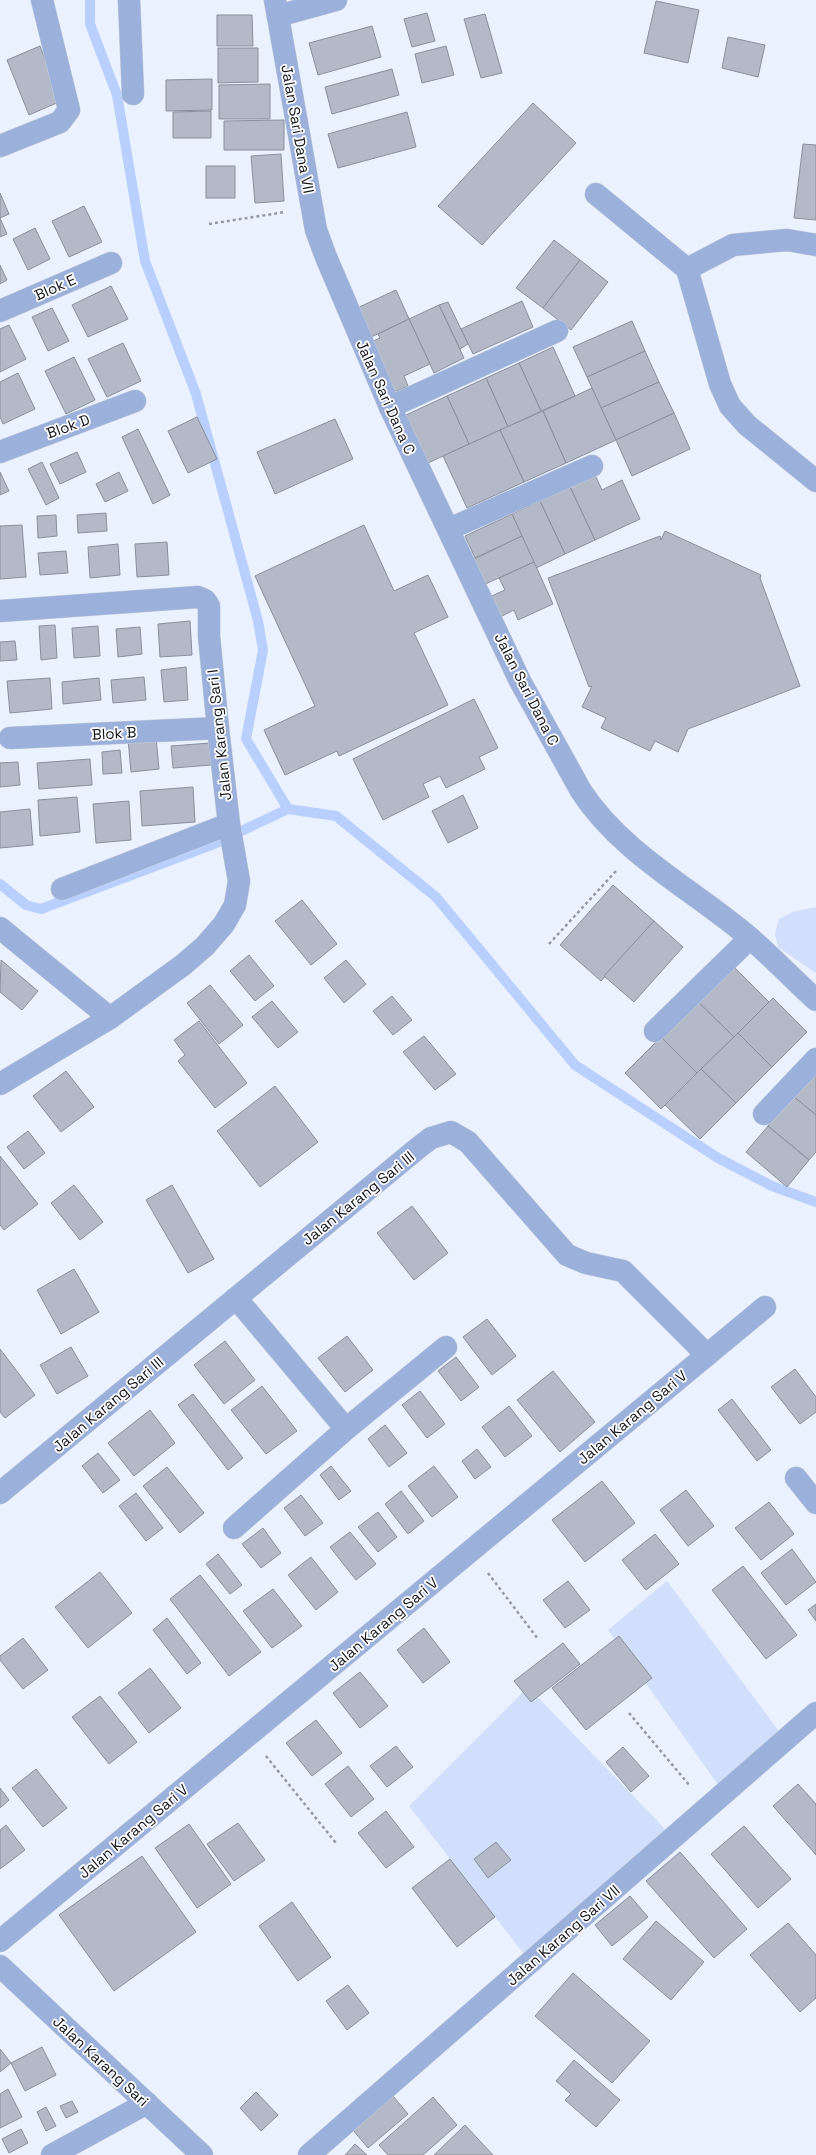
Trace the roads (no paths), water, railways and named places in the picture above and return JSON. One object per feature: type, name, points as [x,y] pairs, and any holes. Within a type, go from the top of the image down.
[{"type":"street","points":[[0,146],[60,122],[69,110],[42,0]]},
{"type":"street","points":[[129,0],[133,94]]},
{"type":"street","points":[[276,8],[336,0]]},
{"type":"street","name":"Jalan Sari Dana VII","points":[[276,8],[311,208],[316,230],[342,299]]},
{"type":"street","points":[[596,194],[687,269],[720,384],[730,406],[746,425],[816,481]]},
{"type":"street","points":[[687,269],[733,245],[787,240],[816,245]]},
{"type":"street","name":"Blok E","points":[[0,311],[111,263]]},
{"type":"street","name":"Jalan Sari Dana C","points":[[342,299],[390,407],[520,681],[592,808],[608,825],[636,850],[750,938],[816,1000]]},
{"type":"street","points":[[390,407],[557,331]]},
{"type":"street","name":"Blok D","points":[[0,452],[135,401]]},
{"type":"street","points":[[449,530],[592,466]]},
{"type":"street","name":"Jalan Karang Sari I","points":[[0,611],[198,598],[205,600],[209,606],[209,636],[218,728],[229,824],[239,881],[235,905],[224,924],[205,946],[183,966],[110,1018],[0,1084]]},
{"type":"street","name":"Blok B","points":[[10,738],[218,728]]},
{"type":"street","points":[[62,890],[229,824]]},
{"type":"street","points":[[0,928],[110,1018]]},
{"type":"street","points":[[655,1031],[750,938]]},
{"type":"street","points":[[764,1114],[816,1059]]},
{"type":"street","name":"Jalan Karang Sari III","points":[[0,1493],[422,1145],[437,1136],[451,1132],[468,1142],[567,1255],[586,1262],[623,1271],[707,1355]]},
{"type":"street","points":[[236,1298],[346,1429]]},
{"type":"street","name":"Jalan Karang Sari V","points":[[0,1941],[765,1307]]},
{"type":"street","points":[[234,1528],[346,1429],[446,1347]]},
{"type":"street","points":[[796,1478],[816,1503]]},
{"type":"street","name":"Jalan Karang Sari VII","points":[[309,2155],[709,1808],[816,1713]]},
{"type":"street","name":"Jalan Karang Sari","points":[[0,1966],[202,2155]]},
{"type":"street","points":[[52,2155],[147,2103]]},
{"type":"waterway","points":[[90,0],[90,24],[117,95],[145,261],[196,394],[258,621],[263,650],[246,739],[288,809]]},
{"type":"waterway","points":[[0,884],[26,905],[41,909],[214,844],[288,809],[336,816],[436,897],[575,1065],[718,1158],[772,1186],[816,1202]]}]
